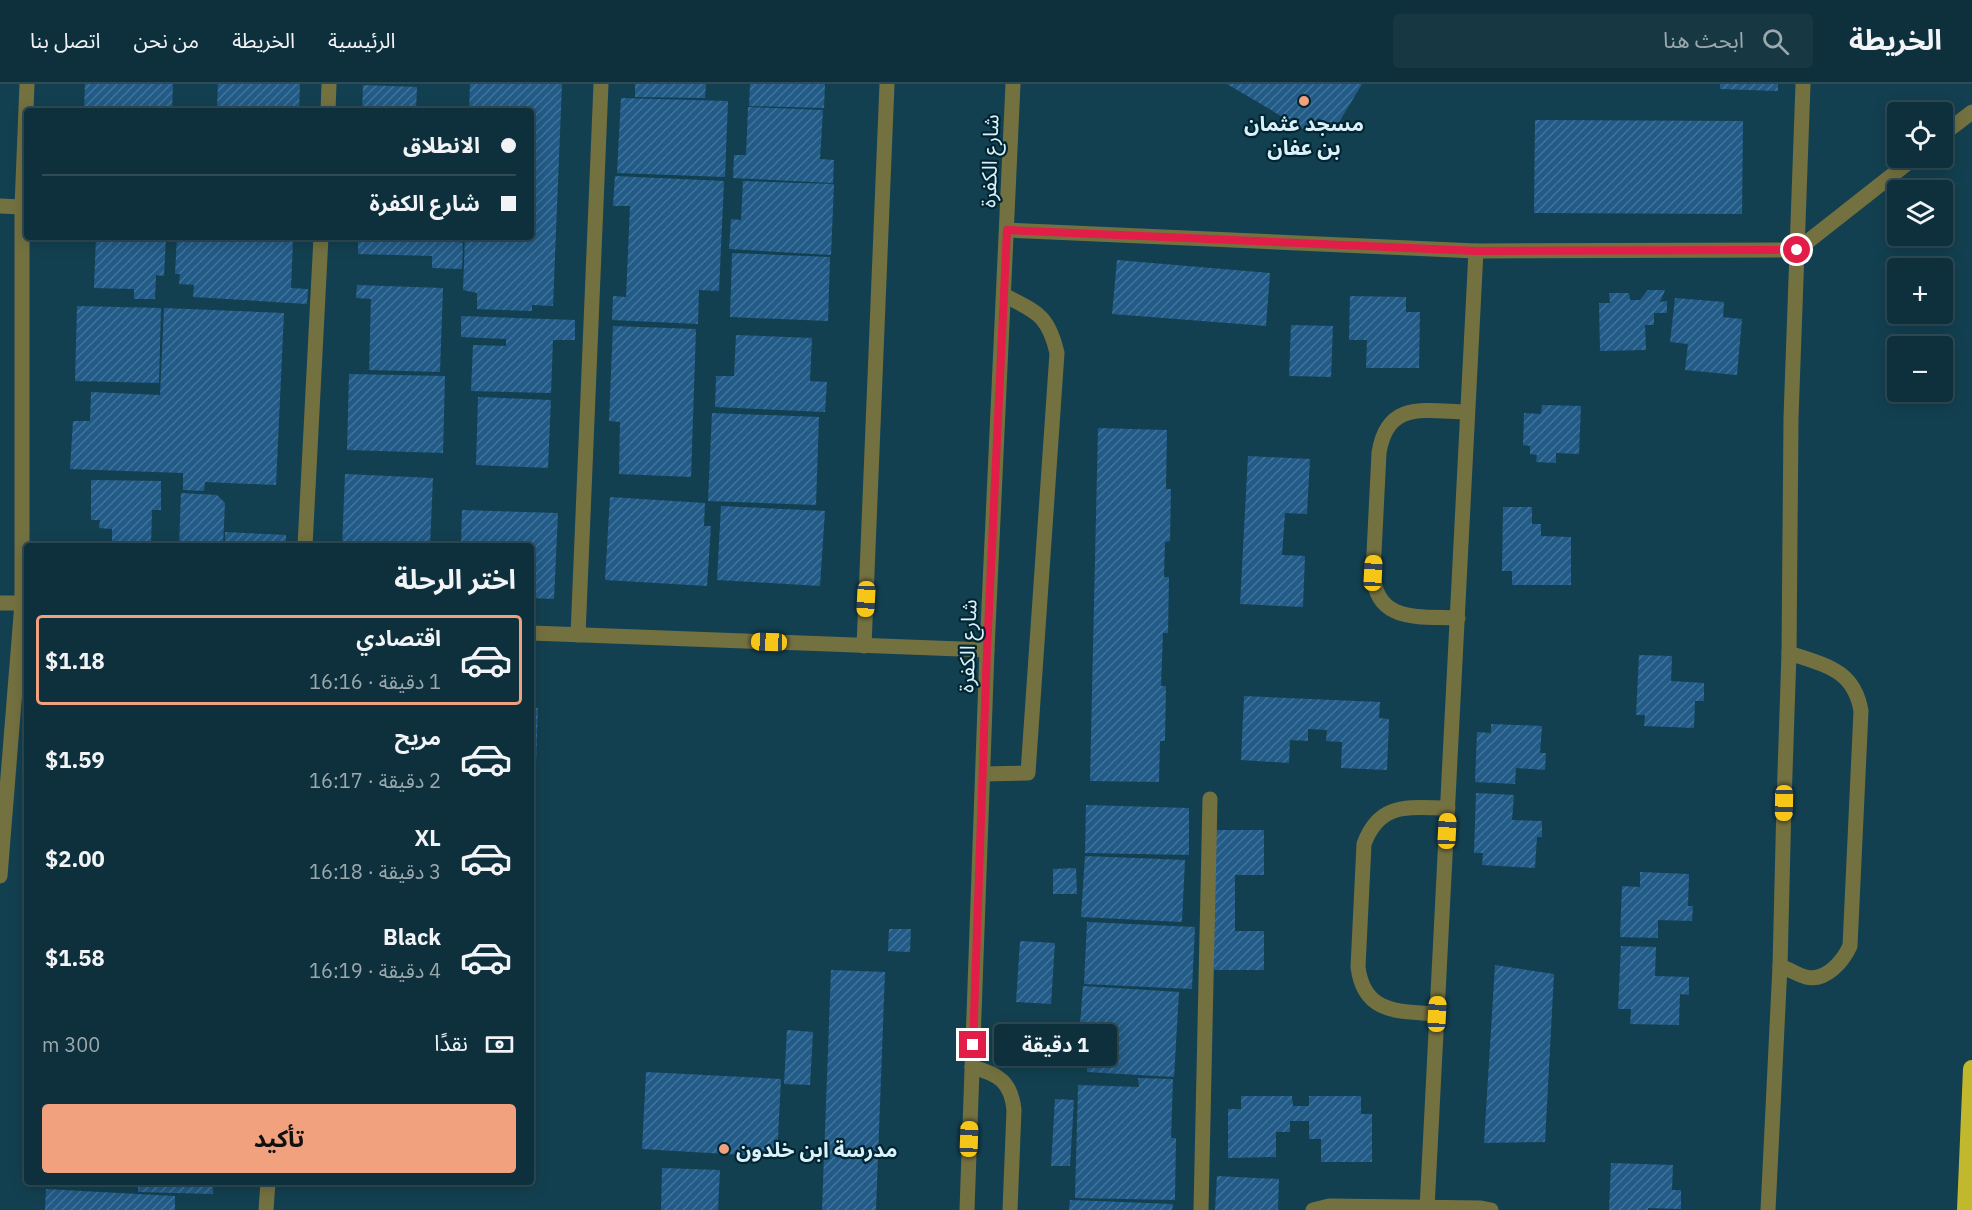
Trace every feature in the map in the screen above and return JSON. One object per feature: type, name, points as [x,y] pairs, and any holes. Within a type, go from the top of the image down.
[{"type":"highway","points":[[1966,1210],[1972,1069]]},
{"type":"street","points":[[26,108],[27,84]]},
{"type":"street","points":[[328,108],[329,84]]},
{"type":"street","points":[[578,635],[601,84]]},
{"type":"street","points":[[864,646],[887,84]]},
{"type":"street","name":"شارع الكفرة","points":[[967,1210],[987,650],[1013,84]]},
{"type":"street","points":[[1768,1210],[1780,966],[1790,653],[1791,418],[1803,84]]},
{"type":"street","points":[[1953,127],[1972,112]]},
{"type":"street","points":[[0,876],[24,603],[22,207],[24,158]]},
{"type":"street","points":[[1007,230],[1476,251],[1797,250],[1901,168]]},
{"type":"street","points":[[0,206],[22,207]]},
{"type":"street","points":[[305,543],[321,240]]},
{"type":"street","points":[[1427,1208],[1476,251]]},
{"type":"street","points":[[983,774],[1028,773],[1057,353],[1053,336],[1045,322],[1024,304],[1004,295]]},
{"type":"street","points":[[1458,618],[1408,615],[1396,612],[1386,606],[1378,596],[1374,585],[1374,561],[1378,453],[1385,429],[1402,414],[1413,411],[1467,412]]},
{"type":"street","points":[[0,603],[24,603]]},
{"type":"street","points":[[534,633],[987,650]]},
{"type":"street","points":[[1780,966],[1808,978],[1819,976],[1838,964],[1850,946],[1861,711],[1856,694],[1846,678],[1824,664],[1790,653]]},
{"type":"street","points":[[1201,1210],[1210,799]]},
{"type":"street","points":[[1437,1014],[1382,1007],[1364,990],[1358,967],[1363,855],[1369,831],[1377,819],[1389,812],[1403,808],[1448,808]]},
{"type":"street","points":[[972,1068],[989,1072],[1000,1078],[1008,1087],[1013,1098],[1010,1210]]},
{"type":"street","points":[[266,1210],[268,1185]]},
{"type":"street","points":[[1313,1210],[1329,1206],[1491,1210]]},
{"type":"building","points":[[85,84],[173,84],[172,108],[84,108]]},
{"type":"building","points":[[218,84],[300,84],[299,108],[217,108]]},
{"type":"building","points":[[470,84],[562,84],[553,306],[532,305],[532,311],[477,309],[477,293],[463,290],[465,240],[534,240],[534,108],[469,108]]},
{"type":"building","points":[[635,84],[706,84],[705,98],[635,97]]},
{"type":"building","points":[[750,84],[825,84],[824,108],[749,106]]},
{"type":"building","name":"مسجد عثمان بن عفان","points":[[1227,84],[1362,84],[1335,129],[1318,118],[1310,133]]},
{"type":"building","points":[[1720,84],[1778,84],[1778,91],[1720,89]]},
{"type":"building","points":[[363,85],[417,87],[416,108],[362,108]]},
{"type":"building","points":[[621,98],[728,101],[725,177],[617,173]]},
{"type":"building","points":[[748,107],[823,110],[820,159],[834,160],[833,183],[733,178],[734,155],[746,155]]},
{"type":"building","points":[[1535,120],[1743,121],[1742,214],[1534,213]]},
{"type":"building","points":[[615,176],[724,181],[719,291],[699,290],[698,324],[612,320],[613,296],[626,297],[630,206],[613,206]]},
{"type":"building","points":[[743,181],[834,184],[831,255],[729,249],[731,219],[741,220]]},
{"type":"building","points":[[96,240],[166,240],[164,276],[156,275],[155,299],[134,299],[134,289],[94,288]]},
{"type":"building","points":[[177,240],[293,240],[291,288],[308,289],[307,304],[193,297],[194,285],[179,284],[180,274],[175,274]]},
{"type":"building","points":[[358,240],[459,240],[463,243],[462,269],[432,268],[432,256],[358,254]]},
{"type":"building","points":[[732,253],[830,257],[828,321],[730,317]]},
{"type":"building","points":[[1117,260],[1270,273],[1266,326],[1112,314]]},
{"type":"building","points":[[357,285],[443,288],[440,372],[369,370],[371,299],[356,298]]},
{"type":"building","points":[[1648,290],[1665,290],[1660,302],[1667,301],[1667,313],[1654,313],[1654,325],[1645,325],[1646,350],[1600,351],[1599,303],[1610,303],[1609,293],[1629,293],[1630,300],[1640,300]]},
{"type":"building","points":[[1350,296],[1406,297],[1406,312],[1420,312],[1419,368],[1366,368],[1367,340],[1349,340]]},
{"type":"building","points":[[1675,298],[1724,302],[1723,317],[1742,319],[1737,375],[1685,370],[1688,344],[1670,342]]},
{"type":"building","points":[[77,306],[161,308],[159,383],[75,381]]},
{"type":"building","points":[[164,308],[284,313],[276,485],[205,482],[204,491],[183,490],[183,473],[70,469],[73,421],[90,421],[91,392],[160,395]]},
{"type":"building","points":[[461,316],[575,320],[575,340],[553,340],[551,393],[471,391],[473,345],[506,346],[506,339],[461,337]]},
{"type":"building","points":[[1291,325],[1333,326],[1331,377],[1289,376]]},
{"type":"building","points":[[613,326],[696,329],[691,477],[619,474],[620,422],[609,421]]},
{"type":"building","points":[[736,335],[812,338],[810,381],[827,382],[825,412],[715,407],[716,376],[734,376]]},
{"type":"building","points":[[349,374],[445,376],[443,453],[347,450]]},
{"type":"building","points":[[478,397],[551,400],[548,468],[476,465]]},
{"type":"building","points":[[1542,405],[1581,406],[1579,454],[1556,453],[1556,463],[1536,462],[1537,455],[1530,454],[1530,446],[1523,445],[1524,413],[1541,414]]},
{"type":"building","points":[[712,413],[819,417],[816,505],[708,501]]},
{"type":"building","points":[[1098,428],[1167,430],[1166,489],[1171,489],[1170,541],[1165,542],[1164,577],[1169,577],[1168,633],[1163,633],[1161,686],[1166,686],[1165,741],[1160,741],[1159,782],[1090,781]]},
{"type":"building","points":[[1248,456],[1310,459],[1307,514],[1285,513],[1282,555],[1305,556],[1303,607],[1240,604]]},
{"type":"building","points":[[345,474],[433,478],[430,543],[342,543]]},
{"type":"building","points":[[91,480],[161,481],[161,510],[152,510],[151,543],[112,543],[112,529],[99,528],[100,520],[91,520]]},
{"type":"building","points":[[181,493],[217,495],[225,503],[223,543],[179,543]]},
{"type":"building","points":[[610,497],[705,503],[704,526],[711,526],[707,586],[605,580]]},
{"type":"building","points":[[721,506],[825,511],[820,586],[717,580]]},
{"type":"building","points":[[1503,507],[1532,507],[1532,524],[1541,524],[1541,536],[1571,537],[1571,585],[1512,585],[1512,571],[1502,571]]},
{"type":"building","points":[[462,510],[558,513],[554,599],[534,598],[534,543],[461,543]]},
{"type":"building","points":[[225,532],[286,535],[286,543],[225,543]]},
{"type":"building","points":[[1639,655],[1672,656],[1671,681],[1704,683],[1704,701],[1695,701],[1694,728],[1644,726],[1645,715],[1636,715]]},
{"type":"building","points":[[1244,696],[1380,702],[1379,718],[1389,719],[1387,770],[1341,768],[1342,742],[1326,741],[1327,730],[1308,729],[1308,741],[1290,740],[1289,763],[1241,760]]},
{"type":"building","points":[[534,708],[538,708],[534,822]]},
{"type":"building","points":[[1491,724],[1542,726],[1540,753],[1546,753],[1545,770],[1516,768],[1515,784],[1475,782],[1477,732],[1491,733]]},
{"type":"building","points":[[1476,793],[1514,795],[1512,820],[1542,821],[1542,837],[1537,837],[1535,868],[1482,865],[1483,853],[1474,853]]},
{"type":"building","points":[[1086,805],[1189,808],[1189,855],[1085,853]]},
{"type":"building","points":[[1213,830],[1264,830],[1264,875],[1235,875],[1235,931],[1264,931],[1264,970],[1214,970]]},
{"type":"building","points":[[1085,856],[1185,860],[1182,922],[1081,917]]},
{"type":"building","points":[[1076,868],[1077,894],[1053,894],[1053,869]]},
{"type":"building","points":[[1640,872],[1689,874],[1688,906],[1693,906],[1692,921],[1658,920],[1658,938],[1620,937],[1622,886],[1640,887]]},
{"type":"building","points":[[1087,922],[1195,927],[1192,989],[1084,984]]},
{"type":"building","points":[[889,929],[911,929],[910,952],[888,951]]},
{"type":"building","points":[[1020,941],[1055,943],[1051,1004],[1016,1002]]},
{"type":"building","points":[[1621,946],[1656,947],[1655,976],[1689,977],[1689,995],[1680,994],[1679,1025],[1630,1024],[1631,1009],[1618,1009]]},
{"type":"building","points":[[1495,965],[1554,974],[1545,1142],[1484,1143]]},
{"type":"building","points":[[831,970],[885,972],[876,1210],[822,1210]]},
{"type":"building","points":[[1083,986],[1179,992],[1174,1077],[1087,1072],[1087,1064],[1077,1063]]},
{"type":"building","points":[[787,1030],[813,1032],[810,1085],[784,1084]]},
{"type":"building","points":[[646,1072],[781,1079],[777,1157],[642,1149]]},
{"type":"building","points":[[1138,1078],[1173,1079],[1171,1138],[1176,1138],[1175,1200],[1075,1198],[1078,1085],[1139,1087]]},
{"type":"building","points":[[1241,1096],[1292,1096],[1293,1106],[1309,1106],[1309,1096],[1361,1096],[1361,1114],[1372,1114],[1372,1162],[1321,1162],[1321,1139],[1309,1139],[1309,1121],[1290,1121],[1290,1132],[1276,1132],[1276,1157],[1228,1158],[1228,1109],[1241,1109]]},
{"type":"building","points":[[1055,1099],[1074,1100],[1070,1166],[1051,1166]]},
{"type":"building","points":[[1611,1163],[1673,1165],[1672,1190],[1681,1190],[1681,1209],[1609,1210]]},
{"type":"building","points":[[662,1168],[720,1170],[718,1210],[661,1210]]},
{"type":"building","points":[[1217,1176],[1279,1179],[1278,1210],[1215,1210]]},
{"type":"building","points":[[138,1185],[213,1185],[213,1194],[138,1192]]},
{"type":"building","points":[[46,1189],[175,1196],[175,1210],[45,1210]]},
{"type":"building","points":[[1070,1200],[1173,1204],[1172,1210],[1069,1210]]},
{"type":"place","name":"مسجد عثمان بن عفان","points":[[1304,101]]},
{"type":"place","name":"مدرسة ابن خلدون","points":[[724,1149]]},
{"type":"route","points":[[973,1045],[987,650],[1007,230],[1476,251],[1797,250]]}]
